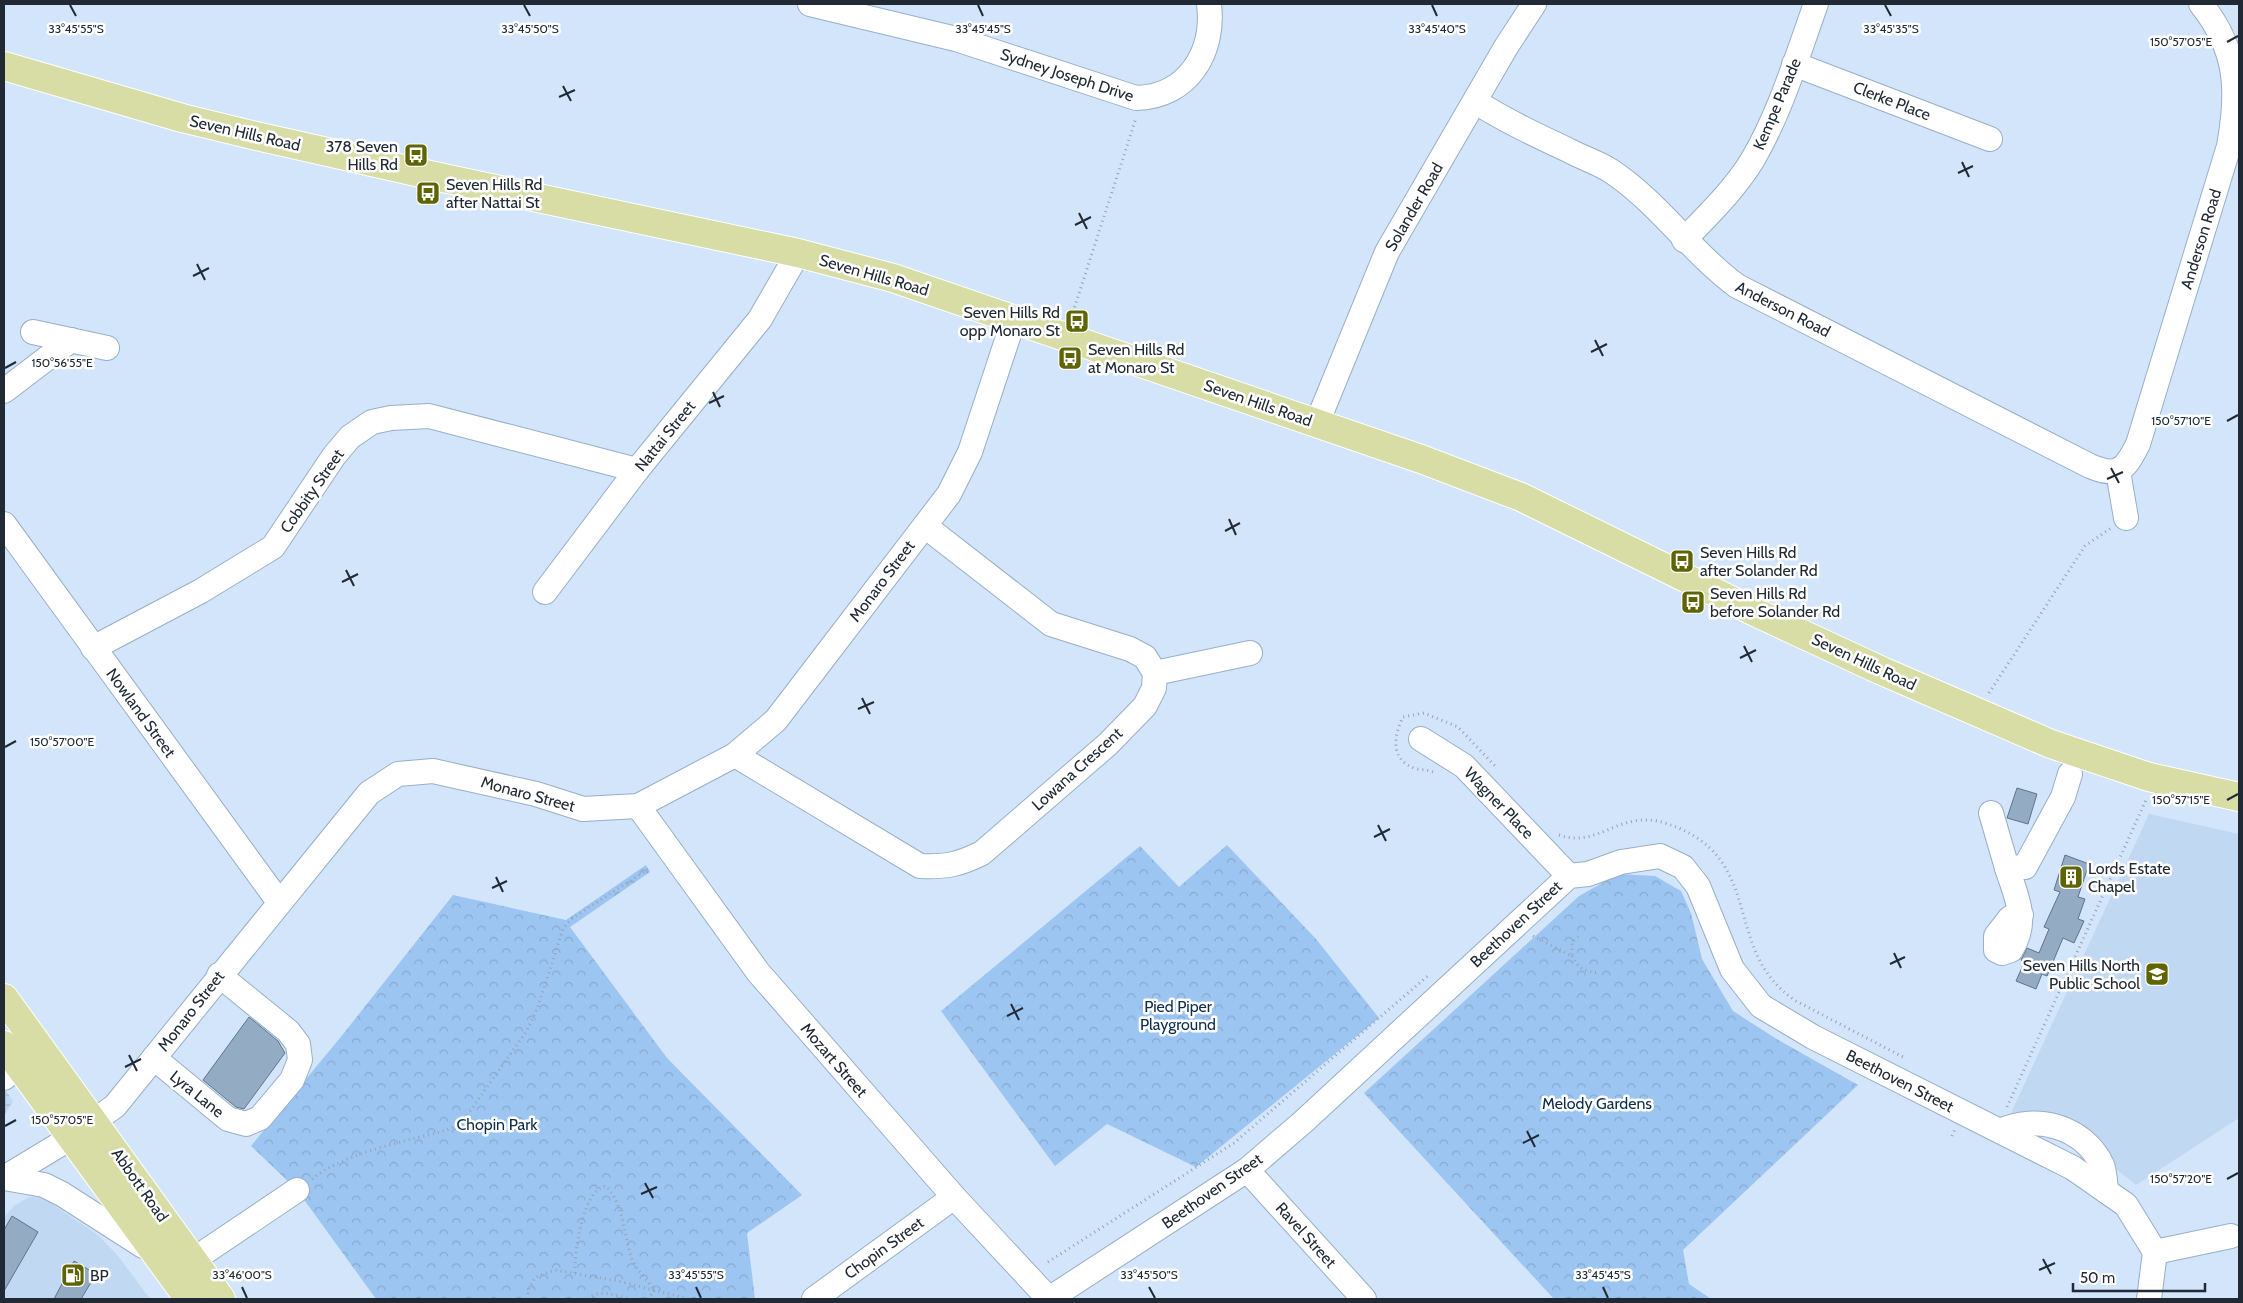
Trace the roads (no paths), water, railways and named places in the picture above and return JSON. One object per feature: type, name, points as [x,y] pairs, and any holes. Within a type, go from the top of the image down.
[{"type":"main road","name":"Seven Hills Road","points":[[4,66],[182,118],[252,135],[434,176],[798,253],[893,278],[1317,423],[1521,497],[1757,613],[1890,675],[2051,744],[2149,777],[2239,797]]},
{"type":"main road","name":"Abbott Road","points":[[4,998],[222,1299]]},
{"type":"main road","name":"Abbott Road","points":[[9,1063],[72,1137],[189,1299]]},
{"type":"street","name":"Sydney Joseph Drive","points":[[810,4],[956,39],[1136,98],[1147,98],[1178,86],[1198,62],[1206,48],[1210,26],[1209,4]]},
{"type":"street","name":"Solander Road","points":[[1317,423],[1387,252],[1476,102],[1506,47],[1534,4]]},
{"type":"street","name":"Kempe Parade","points":[[1684,240],[1716,207],[1752,161],[1765,137],[1816,4]]},
{"type":"street","name":"Anderson Road","points":[[1476,102],[1500,117],[1610,170],[1661,213],[1684,240],[1716,271],[1737,286],[2090,466],[2111,472],[2118,471],[2131,457],[2138,444],[2229,146],[2236,107],[2229,55],[2220,31],[2201,4]]},
{"type":"street","name":"Clerke Place","points":[[1794,64],[1990,138]]},
{"type":"street","name":"Nattai Street","points":[[545,592],[637,470],[760,319],[798,253]]},
{"type":"street","name":"Monaro Street","points":[[4,1178],[72,1137],[115,1106],[278,902],[369,793],[398,774],[433,771],[536,794],[583,809],[638,806],[735,755],[776,720],[949,494],[970,452],[1014,319]]},
{"type":"street","points":[[33,332],[107,348]]},
{"type":"street","points":[[4,391],[71,340]]},
{"type":"street","name":"Cobbity Street","points":[[93,648],[201,591],[273,547],[334,456],[350,436],[372,422],[391,418],[429,416],[637,470]]},
{"type":"street","points":[[2118,471],[2126,518]]},
{"type":"street","name":"Nowland Street","points":[[4,524],[278,902]]},
{"type":"street","points":[[925,526],[1051,624],[1130,650],[1145,657],[1155,673],[1250,653]]},
{"type":"street","name":"Lowana Crescent","points":[[735,755],[920,866],[944,867],[961,863],[982,852],[1108,744],[1144,706],[1154,688],[1155,673]]},
{"type":"street","name":"Wagner Place","points":[[1421,739],[1464,766],[1568,876]]},
{"type":"street","points":[[2007,868],[2025,867],[2063,797],[2070,774]]},
{"type":"street","name":"Mozart Street","points":[[638,806],[758,972],[954,1197],[1049,1299]]},
{"type":"street","points":[[1991,814],[2021,915]]},
{"type":"street","name":"Beethoven Street","points":[[1049,1299],[1247,1170],[1302,1122],[1568,876],[1588,874],[1621,862],[1660,856],[1684,867],[1698,886],[1732,969],[1761,1006],[1814,1037],[2073,1168],[2126,1205],[2155,1252]]},
{"type":"street","name":"Lyra Lane","points":[[154,1058],[228,1119],[246,1124],[260,1118],[292,1080],[300,1060],[298,1044],[288,1031],[219,975]]},
{"type":"street","points":[[1998,1130],[2029,1122],[2050,1124],[2072,1132],[2091,1148],[2102,1166],[2106,1191]]},
{"type":"street","name":"Ravel Street","points":[[1247,1170],[1364,1299]]},
{"type":"street","points":[[4,1178],[44,1186],[68,1197],[143,1246],[149,1245]]},
{"type":"street","points":[[193,1260],[297,1190]]},
{"type":"street","name":"Chopin Street","points":[[814,1299],[954,1197]]},
{"type":"street","points":[[2148,1299],[2155,1252],[2231,1236]]},
{"type":"place","name":"378 Seven Hills Rd","points":[[416,155]]},
{"type":"place","name":"Seven Hills Rd after Nattai St","points":[[428,193]]},
{"type":"place","name":"Seven Hills Rd opp Monaro St","points":[[1077,321]]},
{"type":"place","name":"Seven Hills Rd at Monaro St","points":[[1070,358]]},
{"type":"place","name":"Seven Hills Rd after Solander Rd","points":[[1682,561]]},
{"type":"place","name":"Seven Hills Rd before Solander Rd","points":[[1693,602]]},
{"type":"place","name":"Lords Estate Chapel","points":[[2071,877]]},
{"type":"place","name":"Seven Hills North Public School","points":[[2157,974]]},
{"type":"place","name":"BP","points":[[73,1275]]},
{"type":"park label","name":"Pied Piper Playground","points":[[1178,1015]]},
{"type":"park label","name":"Melody Gardens","points":[[1597,1103]]},
{"type":"park label","name":"Chopin Park","points":[[497,1124]]}]
